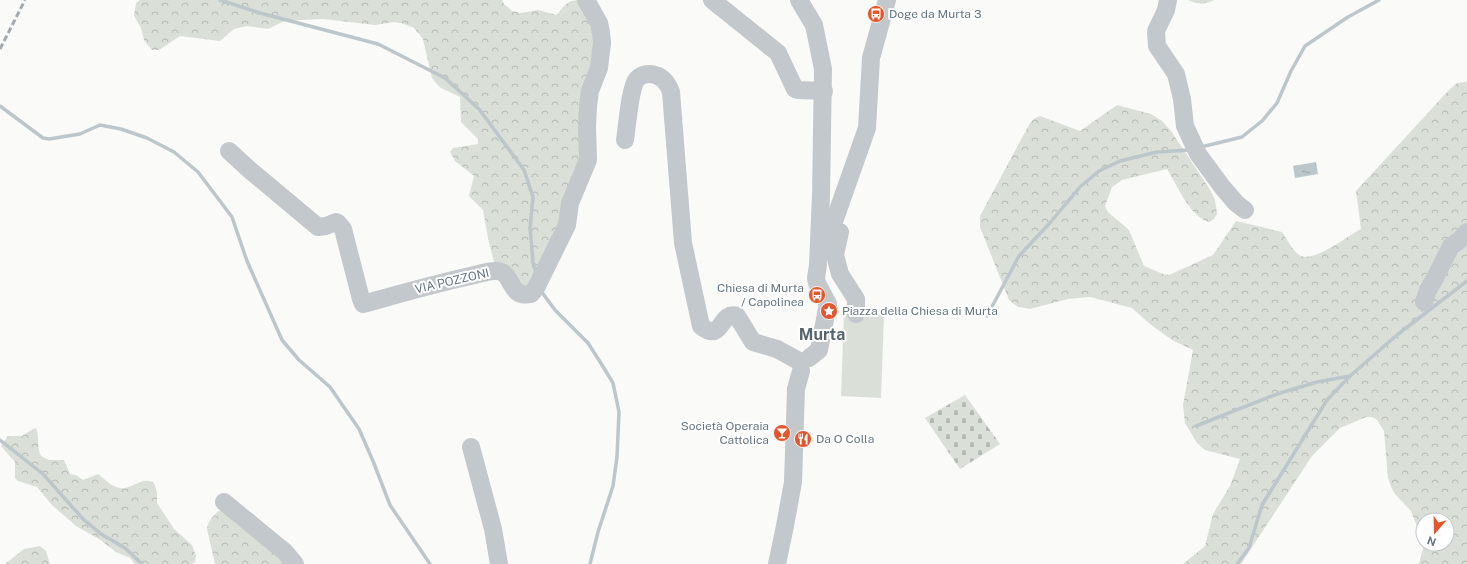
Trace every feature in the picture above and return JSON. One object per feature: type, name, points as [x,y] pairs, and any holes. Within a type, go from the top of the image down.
[{"type":"street","name":"VIA POZZONI","points":[[229,151],[316,225],[324,227],[336,222],[340,225],[345,237],[363,304],[438,283],[494,271],[505,275],[516,292],[524,295],[533,292],[567,225],[570,203],[588,160],[588,106],[590,91],[599,68],[602,32],[599,23],[586,0]]},
{"type":"street","points":[[712,0],[778,53],[795,89],[824,91]]},
{"type":"street","points":[[799,0],[814,25],[824,69],[818,265]]},
{"type":"street","points":[[777,564],[793,482],[796,389],[802,363],[819,350],[828,304],[817,283],[816,272],[867,128],[871,58],[886,0]]},
{"type":"street","points":[[1168,0],[1166,10],[1156,31],[1157,46],[1176,74],[1182,99],[1185,126],[1198,154],[1223,188],[1236,203],[1245,210]]},
{"type":"street","points":[[625,140],[632,92],[636,79],[645,74],[658,76],[664,79],[671,92],[683,243],[701,326],[705,329],[714,331],[718,330],[727,316],[732,314],[737,316],[753,342],[777,349],[802,363]]},
{"type":"street","points":[[835,221],[840,225],[840,236],[835,255],[840,274],[856,299],[856,314]]},
{"type":"street","points":[[1424,302],[1428,290],[1451,246],[1460,240],[1467,232]]},
{"type":"street","points":[[471,447],[493,529],[499,564]]},
{"type":"street","points":[[224,502],[285,552],[295,564]]},
{"type":"green space","points":[[140,0],[502,0],[504,4],[512,11],[521,13],[538,10],[557,15],[567,3],[581,0],[596,20],[584,141],[562,222],[528,289],[495,266],[483,210],[469,196],[474,176],[455,161],[450,152],[453,148],[478,144],[478,139],[461,122],[460,97],[441,88],[432,78],[423,39],[414,28],[394,22],[375,25],[323,19],[284,21],[268,29],[247,26],[234,29],[220,41],[180,36],[159,50],[152,50],[144,40],[141,28],[134,16],[136,3]]},
{"type":"green space","points":[[1188,0],[1214,0],[1207,3],[1201,3]]},
{"type":"green space","points":[[1467,82],[1467,564],[1419,564],[1422,552],[1455,552],[1455,512],[1415,512],[1415,521],[1411,511],[1395,494],[1388,478],[1384,431],[1377,420],[1372,417],[1366,417],[1340,428],[1312,456],[1241,564],[1183,564],[1205,546],[1213,514],[1230,486],[1240,459],[1205,450],[1197,443],[1185,423],[1183,405],[1193,350],[1172,340],[1150,324],[1132,308],[1090,297],[1068,299],[1030,309],[1018,307],[1009,300],[980,227],[980,216],[1030,123],[1040,116],[1080,131],[1117,105],[1151,114],[1162,121],[1171,131],[1209,188],[1215,200],[1217,214],[1214,219],[1209,222],[1196,214],[1185,200],[1167,169],[1122,180],[1112,187],[1105,206],[1108,212],[1129,230],[1144,266],[1169,275],[1213,255],[1236,221],[1282,232],[1296,253],[1305,257],[1321,253],[1361,229],[1356,191],[1457,83]]},
{"type":"green space","points":[[844,313],[884,315],[881,398],[841,396]]},
{"type":"green space","points":[[965,395],[1000,444],[960,469],[925,418]]},
{"type":"green space","points":[[36,428],[41,456],[49,460],[64,460],[70,474],[76,475],[83,480],[98,474],[111,484],[120,488],[129,487],[145,481],[154,483],[157,492],[157,503],[174,529],[192,545],[196,556],[195,562],[191,564],[135,564],[130,558],[116,552],[99,539],[76,526],[52,505],[37,487],[18,481],[15,478],[15,462],[1,446],[8,436],[22,436]]},
{"type":"green space","points":[[218,511],[222,511],[287,564],[215,564],[207,529],[210,521]]},
{"type":"green space","points":[[40,546],[46,551],[50,564],[5,564],[24,549]]},
{"type":"water","points":[[1316,162],[1318,174],[1295,178],[1293,166]]},
{"type":"waterway","points":[[220,0],[260,13],[378,44],[445,78],[479,109],[524,170],[533,197],[530,228],[533,262],[536,273]]},
{"type":"waterway","points":[[1201,147],[1242,137],[1262,121],[1277,103],[1291,71],[1305,46],[1348,17],[1379,0]]},
{"type":"waterway","points":[[0,106],[43,138],[49,139],[80,134],[100,125],[121,129],[147,138],[174,152],[198,172],[232,217],[247,261],[282,340],[299,360],[330,387],[359,429],[390,505],[430,564]]},
{"type":"waterway","points":[[987,316],[1019,256],[1049,224],[1080,187],[1099,171],[1120,161],[1157,152],[1189,150]]},
{"type":"waterway","points":[[1237,564],[1249,548],[1262,505],[1327,400],[1350,376],[1397,335],[1467,281]]},
{"type":"waterway","points":[[541,291],[555,310],[588,343],[613,383],[619,412],[617,457],[613,486],[598,532],[590,564]]},
{"type":"waterway","points":[[1196,426],[1277,394],[1317,382],[1350,376]]},
{"type":"waterway","points":[[0,440],[43,474],[83,519],[101,534],[125,548],[142,564]]},
{"type":"railway","points":[[0,49],[25,0]]},
{"type":"place","name":"Doge da Murta 3","points":[[876,14]]},
{"type":"place","name":"Chiesa di Murta / Capolinea","points":[[817,295]]},
{"type":"place","name":"Piazza della Chiesa di Murta","points":[[829,311]]},
{"type":"place","name":"Società Operaia Cattolica","points":[[782,433]]},
{"type":"place","name":"Da O Colla","points":[[803,439]]},
{"type":"district","name":"Murta","points":[[822,334]]}]
